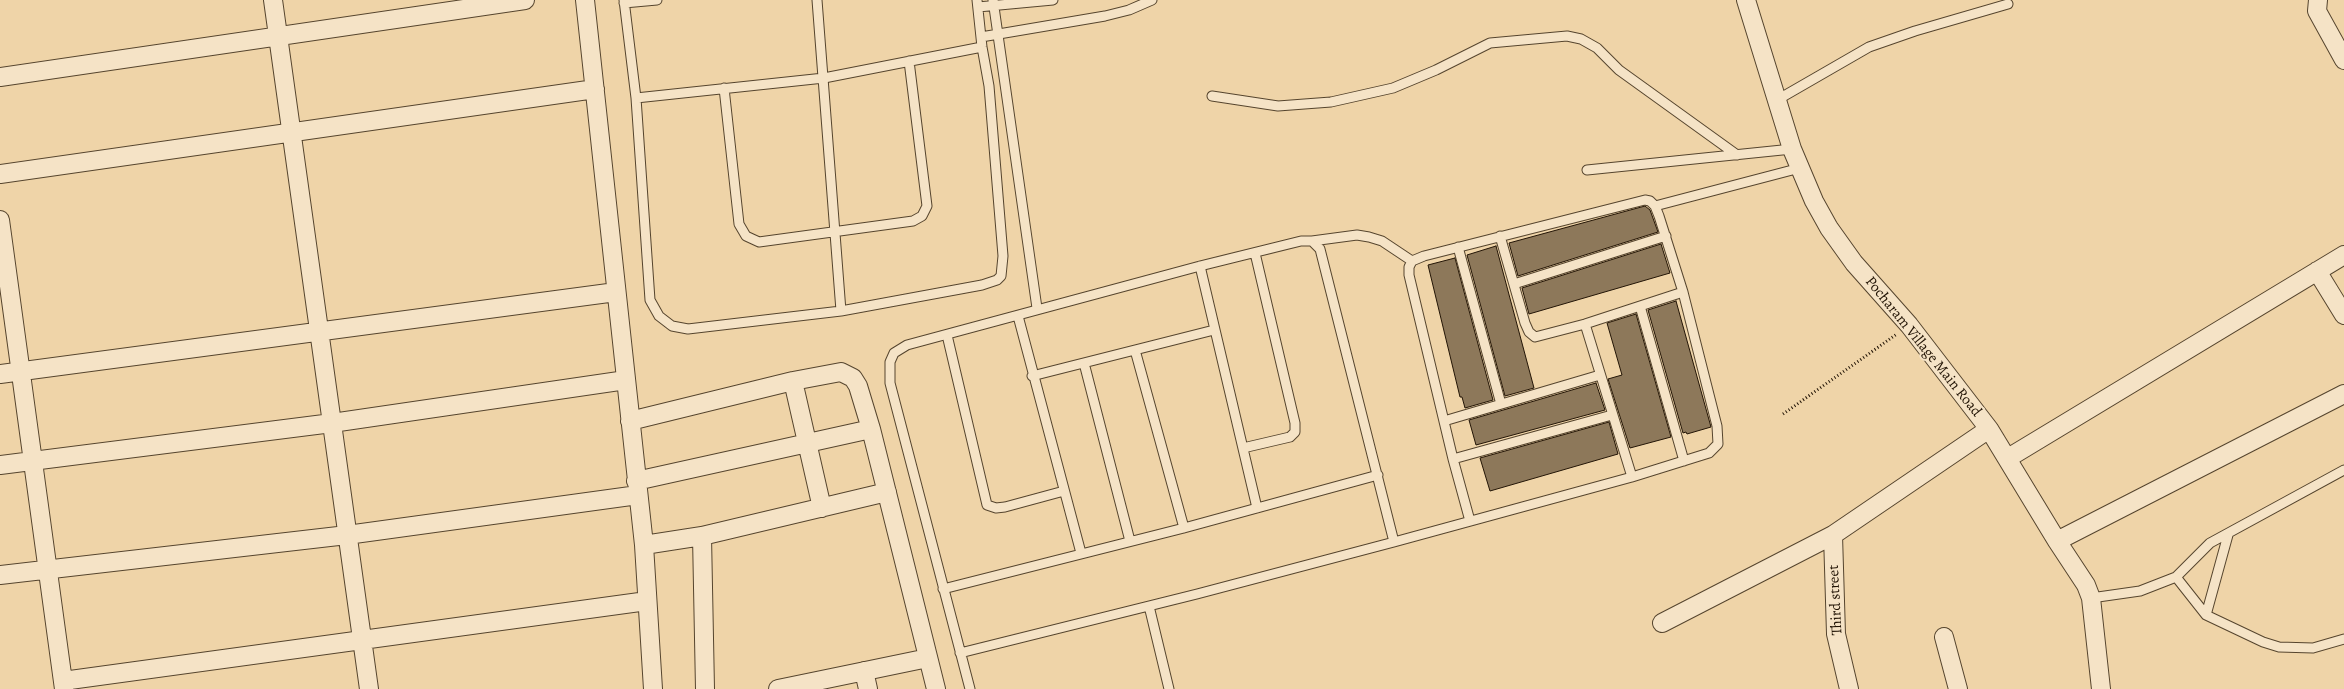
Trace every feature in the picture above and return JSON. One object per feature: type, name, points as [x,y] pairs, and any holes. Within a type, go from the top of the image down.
[{"type":"street","points":[[273,0],[369,689]]},
{"type":"street","points":[[0,77],[525,0]]},
{"type":"street","points":[[585,0],[644,546],[653,689]]},
{"type":"street","name":"Pocharam Village Main Road","points":[[1746,0],[1792,149],[1829,228],[1854,263],[1909,325],[1989,429],[2057,541],[2086,584],[2091,598],[2101,689]]},
{"type":"street","points":[[2318,0],[2317,11],[2344,60]]},
{"type":"street","points":[[0,174],[595,89]]},
{"type":"street","points":[[0,220],[63,685],[362,640],[647,601]]},
{"type":"street","points":[[2008,458],[2344,255]]},
{"type":"street","points":[[2318,271],[2344,315]]},
{"type":"street","points":[[0,374],[616,292]]},
{"type":"street","points":[[630,421],[793,381],[842,372],[853,378],[858,386],[871,429],[936,689]]},
{"type":"street","points":[[0,465],[332,423],[626,380]]},
{"type":"street","points":[[793,381],[822,508]]},
{"type":"street","points":[[2057,541],[2344,394]]},
{"type":"street","points":[[0,575],[348,535],[637,488],[871,429]]},
{"type":"street","points":[[1662,623],[1833,535],[1989,429]]},
{"type":"street","points":[[644,546],[702,536],[887,492]]},
{"type":"street","name":"Third street","points":[[1833,535],[1836,634],[1849,689]]},
{"type":"street","points":[[702,536],[705,689]]},
{"type":"street","points":[[1944,637],[1958,689]]},
{"type":"street","points":[[778,689],[808,686],[928,658]]},
{"type":"street","points":[[864,672],[868,689]]},
{"type":"lane","points":[[657,0],[624,2],[636,98],[650,300],[659,316],[672,326],[688,329],[841,311],[982,285],[992,282],[1001,276],[1003,256],[992,124],[977,3],[1053,0]]},
{"type":"lane","points":[[817,0],[841,311]]},
{"type":"lane","points":[[981,36],[1105,16],[1129,10],[1152,0]]},
{"type":"lane","points":[[993,2],[1037,308]]},
{"type":"lane","points":[[1777,100],[1869,47],[1914,31],[2008,4]]},
{"type":"lane","points":[[1212,96],[1278,106],[1331,102],[1394,88],[1436,70],[1490,43],[1567,36],[1581,40],[1596,48],[1619,70],[1737,155]]},
{"type":"lane","points":[[636,98],[824,78],[982,48]]},
{"type":"lane","points":[[724,88],[739,224],[746,236],[759,242],[913,221],[925,212],[927,206],[909,61]]},
{"type":"lane","points":[[1587,170],[1792,149]]},
{"type":"lane","points":[[1655,206],[1800,168]]},
{"type":"lane","points":[[960,653],[1394,542],[1470,521],[1632,476],[1709,453],[1718,444],[1718,436],[1683,292],[1666,236],[1655,206],[1650,201],[1644,200],[1458,247],[1412,261],[1408,267],[1453,460],[1470,521]]},
{"type":"lane","points":[[970,689],[888,372],[894,353],[900,349],[1018,316],[1037,308],[1301,241],[1357,235],[1369,237],[1382,241],[1412,261]]},
{"type":"lane","points":[[1500,236],[1531,336],[1540,337],[1585,324],[1683,292]]},
{"type":"lane","points":[[1514,284],[1666,236]]},
{"type":"lane","points":[[1312,241],[1320,249],[1394,542]]},
{"type":"lane","points":[[1458,247],[1501,404]]},
{"type":"lane","points":[[1243,448],[1290,437],[1295,432],[1296,423],[1255,253]]},
{"type":"lane","points":[[1200,266],[1257,508]]},
{"type":"lane","points":[[1640,306],[1684,461]]},
{"type":"lane","points":[[1018,316],[1032,376],[1081,553]]},
{"type":"lane","points":[[1585,324],[1632,476]]},
{"type":"lane","points":[[1032,376],[1214,330]]},
{"type":"lane","points":[[947,335],[987,505],[996,508],[1005,507],[1064,491]]},
{"type":"lane","points":[[1135,350],[1184,528]]},
{"type":"lane","points":[[1084,363],[1130,541]]},
{"type":"lane","points":[[1444,421],[1600,375]]},
{"type":"lane","points":[[1453,460],[1612,415]]},
{"type":"lane","points":[[2091,598],[2140,591],[2176,577],[2210,543],[2228,535],[2344,470]]},
{"type":"lane","points":[[943,589],[1184,528],[1378,475]]},
{"type":"lane","points":[[2206,615],[2228,535]]},
{"type":"lane","points":[[2176,577],[2206,615],[2263,642],[2279,647],[2313,648],[2344,639]]},
{"type":"lane","points":[[1149,606],[1169,689]]},
{"type":"path","points":[[1783,414],[1909,325]]},
{"type":"building","points":[[1645,206],[1650,210],[1658,232],[1518,276],[1509,243]]},
{"type":"building","points":[[1661,244],[1670,273],[1529,314],[1522,288]]},
{"type":"building","points":[[1496,246],[1534,388],[1505,396],[1467,255]]},
{"type":"building","points":[[1455,258],[1493,400],[1465,408],[1462,397],[1460,397],[1428,265]]},
{"type":"building","points":[[1676,301],[1711,427],[1687,434],[1686,432],[1683,433],[1648,310]]},
{"type":"building","points":[[1636,314],[1671,437],[1630,448],[1608,379],[1622,375],[1607,323]]},
{"type":"building","points":[[1596,383],[1605,410],[1476,445],[1469,420]]},
{"type":"building","points":[[1609,422],[1618,454],[1490,491],[1480,458]]}]
